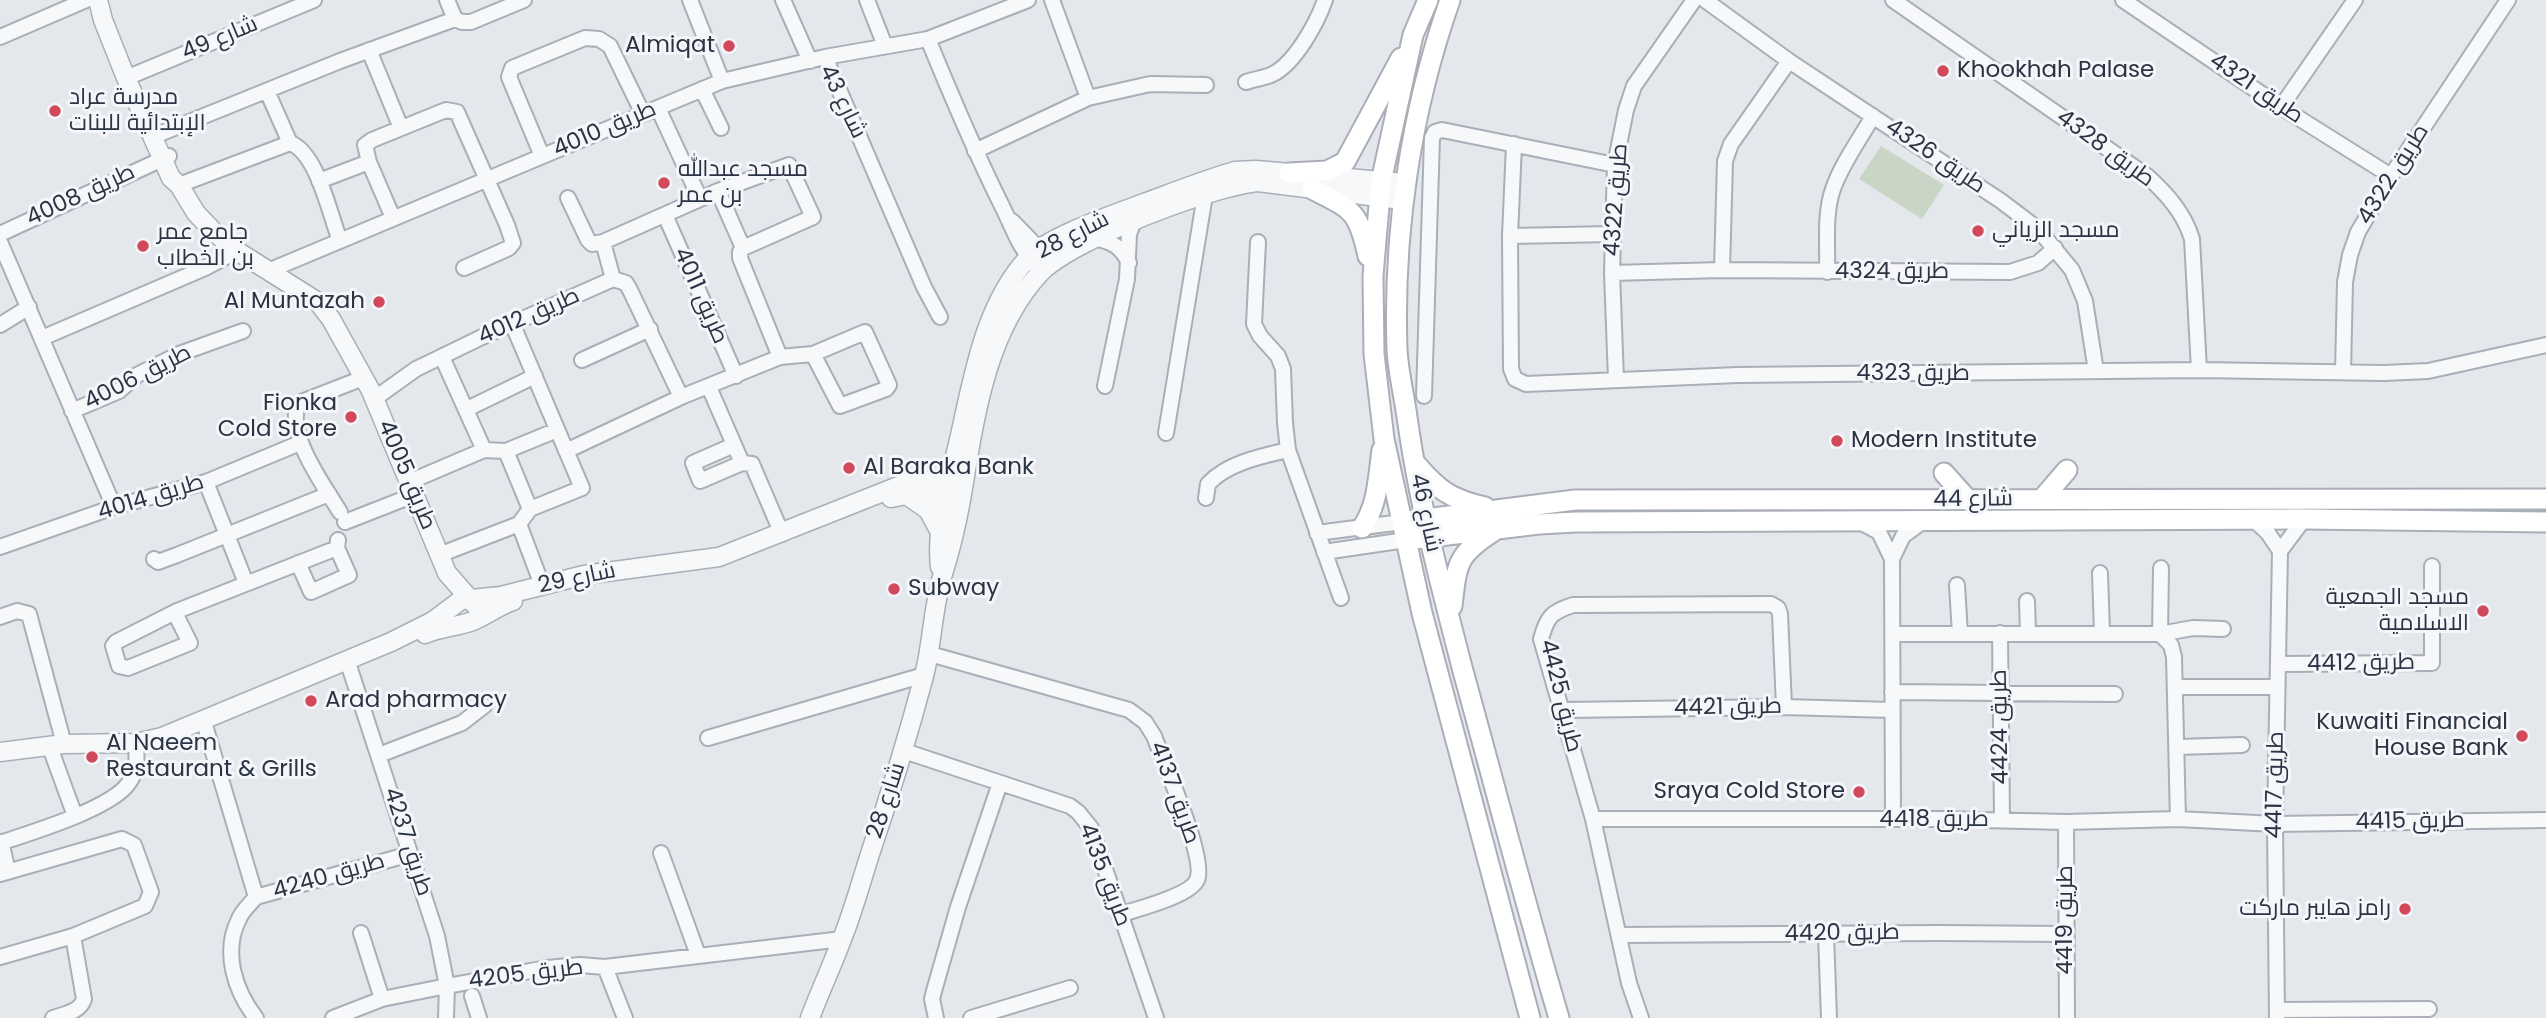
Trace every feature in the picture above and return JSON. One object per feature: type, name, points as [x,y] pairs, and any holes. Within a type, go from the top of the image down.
[{"type":"main road","name":"شارع 46","points":[[1428,0],[1413,35],[1380,190],[1373,276],[1374,354],[1384,439],[1422,613],[1530,1018]]},
{"type":"main road","name":"شارع 46","points":[[1451,0],[1435,43],[1404,191],[1397,275],[1397,352],[1413,461],[1427,528],[1532,927],[1559,1018]]},
{"type":"main road","points":[[1289,173],[1328,171],[1345,162],[1413,35]]},
{"type":"main road","points":[[1312,189],[1343,205],[1354,214],[1362,227],[1373,276]]},
{"type":"main road","points":[[1362,528],[1371,515],[1377,495],[1384,439]]},
{"type":"main road","points":[[1413,461],[1436,487],[1446,494],[1497,519],[1467,550],[1458,565],[1450,621]]},
{"type":"main road","points":[[2043,498],[2067,470]]},
{"type":"main road","points":[[1944,473],[1969,501]]},
{"type":"main road","name":"شارع 44","points":[[1404,531],[1497,519],[1575,500],[2546,499]]},
{"type":"main road","name":"شارع 44","points":[[1497,519],[1576,522],[2304,519],[2546,522]]},
{"type":"street","name":"شارع 49","points":[[130,76],[314,0]]},
{"type":"street","points":[[447,0],[455,19]]},
{"type":"street","points":[[155,135],[369,50],[455,19],[471,22],[524,0]]},
{"type":"street","points":[[690,0],[722,81]]},
{"type":"street","points":[[783,0],[818,59],[928,39],[1028,0]]},
{"type":"street","points":[[867,0],[885,46]]},
{"type":"street","points":[[1052,0],[1088,98]]},
{"type":"street","points":[[1246,82],[1272,75],[1296,54],[1325,0]]},
{"type":"street","name":"طريق 4322","points":[[1616,379],[1612,273],[1615,165],[1626,110],[1634,86],[1694,0]]},
{"type":"street","name":"طريق 4326","points":[[1705,0],[1789,61],[2001,201],[2038,229],[2072,270],[2085,301],[2096,371]]},
{"type":"street","name":"طريق 4328","points":[[1893,0],[2147,176],[2173,203],[2187,225],[2192,239],[2199,370]]},
{"type":"street","name":"طريق 4321","points":[[2123,0],[2281,107],[2390,176]]},
{"type":"street","points":[[2281,107],[2355,0]]},
{"type":"street","name":"طريق 4322","points":[[2343,372],[2345,282],[2358,233],[2390,176],[2508,0]]},
{"type":"street","name":"طريق 4005","points":[[94,1],[165,157],[179,185],[204,222],[237,251],[318,302],[331,319],[368,387],[412,489],[447,573],[451,606],[460,624]]},
{"type":"street","points":[[0,37],[94,1]]},
{"type":"street","points":[[542,156],[509,77],[512,68],[585,38],[599,39],[610,46],[643,114]]},
{"type":"street","points":[[928,39],[975,152],[1009,218],[1040,261]]},
{"type":"street","points":[[369,50],[401,128]]},
{"type":"street","name":"شارع 43","points":[[722,81],[818,59],[940,317]]},
{"type":"street","points":[[1722,270],[1725,161],[1731,144],[1789,61]]},
{"type":"street","name":"طريق 4010","points":[[268,271],[487,177],[722,81]]},
{"type":"street","points":[[975,152],[1088,98],[1150,84],[1206,85]]},
{"type":"street","points":[[702,89],[722,128]]},
{"type":"street","points":[[267,91],[290,143]]},
{"type":"street","points":[[658,107],[700,199]]},
{"type":"street","points":[[393,218],[369,162],[365,145],[446,110],[457,112],[513,243],[509,248],[464,268]]},
{"type":"street","name":"طريق 4326","points":[[1827,272],[1832,191],[1873,116]]},
{"type":"street","points":[[1424,396],[1432,138],[1435,132],[1441,130],[1615,165]]},
{"type":"street","points":[[179,185],[290,143],[299,146],[318,181],[340,241]]},
{"type":"street","name":"طريق 4323","points":[[1514,144],[1510,236],[1511,369],[1515,379],[1527,384],[1616,379],[2096,371],[2428,371],[2546,345]]},
{"type":"street","name":"طريق 4008","points":[[0,234],[165,157]]},
{"type":"street","points":[[318,181],[369,162]]},
{"type":"street","points":[[568,198],[592,244],[603,242],[718,191],[789,165],[813,217],[743,248],[740,252],[740,258],[780,357]]},
{"type":"street","name":"شارع 28","points":[[810,1018],[842,939],[904,751],[930,654],[942,578],[947,566],[961,430],[989,322],[1007,287],[1086,225],[1234,171],[1289,173],[1380,190]]},
{"type":"street","name":"شارع 28","points":[[942,578],[939,550],[941,535],[956,491],[989,364],[1040,261],[1061,255],[1134,221],[1239,184],[1258,182],[1312,189],[1404,191]]},
{"type":"street","points":[[718,191],[743,248]]},
{"type":"street","points":[[1166,433],[1205,195]]},
{"type":"street","name":"طريق 4011","points":[[665,215],[736,376]]},
{"type":"street","name":"شارع 28","points":[[1105,386],[1130,264],[1129,234],[1134,221]]},
{"type":"street","points":[[1510,236],[1613,234]]},
{"type":"street","points":[[1094,238],[1113,242],[1123,251],[1130,264]]},
{"type":"street","name":"طريق 4006","points":[[0,242],[114,507]]},
{"type":"street","points":[[603,242],[613,279],[626,283],[681,397]]},
{"type":"street","points":[[1258,242],[1254,324],[1260,336],[1278,356],[1283,369],[1284,423],[1288,450],[1340,598]]},
{"type":"street","name":"طريق 4324","points":[[1612,273],[1722,270],[2010,272],[2038,263],[2055,248]]},
{"type":"street","points":[[42,338],[205,268],[237,251]]},
{"type":"street","name":"طريق 4012","points":[[368,387],[410,373],[512,323],[613,279]]},
{"type":"street","points":[[0,325],[29,307]]},
{"type":"street","points":[[439,555],[519,524],[530,509],[582,488],[512,323]]},
{"type":"street","points":[[582,360],[650,329]]},
{"type":"street","name":"طريق 4006","points":[[72,411],[119,391],[137,374],[178,354],[243,331]]},
{"type":"street","points":[[566,451],[681,397],[780,357],[813,354],[865,332],[889,385],[886,389],[840,406],[813,354]]},
{"type":"street","points":[[442,357],[484,450]]},
{"type":"street","points":[[467,410],[535,376]]},
{"type":"street","points":[[368,387],[299,403],[294,412],[300,443],[342,517],[412,489],[484,450],[506,451],[557,430]]},
{"type":"street","points":[[709,387],[742,463]]},
{"type":"street","points":[[941,535],[928,510],[908,488],[942,463],[961,430]]},
{"type":"street","name":"طريق 4014","points":[[0,547],[114,507],[206,482],[300,443]]},
{"type":"street","points":[[734,445],[693,463],[700,481],[742,463],[752,464],[782,534]]},
{"type":"street","points":[[1206,498],[1208,484],[1223,472],[1288,450]]},
{"type":"street","points":[[506,451],[530,509]]},
{"type":"street","points":[[206,482],[246,583]]},
{"type":"street","name":"شارع 29","points":[[0,752],[58,748],[155,748],[436,629],[478,618],[504,604],[568,585],[611,577],[731,563],[908,488]]},
{"type":"street","name":"شارع 29","points":[[349,665],[428,624],[451,606],[471,598],[501,596],[604,571],[719,556],[908,488],[956,491]]},
{"type":"street","points":[[154,559],[158,562],[329,494]]},
{"type":"street","points":[[2254,520],[2268,533],[2280,551],[2304,519]]},
{"type":"street","points":[[1860,522],[1879,533],[1892,559],[1893,820]]},
{"type":"street","points":[[1892,559],[1903,536],[1922,522]]},
{"type":"street","points":[[519,524],[542,585]]},
{"type":"street","points":[[1317,533],[1362,528],[1404,531]]},
{"type":"street","points":[[1324,552],[1404,531]]},
{"type":"street","points":[[177,611],[177,617],[190,643],[128,668],[119,666],[113,651],[116,642],[177,611],[298,564],[338,543],[349,575],[311,592],[298,564]]},
{"type":"street","name":"طريق 4417","points":[[2277,1014],[2275,824],[2280,551]]},
{"type":"street","name":"طريق 4412","points":[[2278,664],[2432,663],[2432,566]]},
{"type":"street","points":[[2161,568],[2160,634],[2171,645],[2176,687],[2178,819]]},
{"type":"street","name":"طريق 4005","points":[[447,573],[471,598],[478,618]]},
{"type":"street","points":[[2100,573],[2102,633]]},
{"type":"street","points":[[1957,585],[1960,634]]},
{"type":"street","points":[[2027,601],[2028,633]]},
{"type":"street","name":"طريق 4425","points":[[1641,1018],[1629,983],[1593,819],[1541,639],[1545,623],[1556,611],[1573,606],[1771,604],[1778,608],[1780,614],[1784,708]]},
{"type":"street","points":[[0,617],[17,611],[29,614],[75,816]]},
{"type":"street","points":[[1894,634],[2160,634],[2193,628],[2223,629]]},
{"type":"street","name":"طريق 4424","points":[[2000,633],[2002,820]]},
{"type":"street","name":"طريق 4137","points":[[930,654],[1129,710],[1145,722],[1154,736],[1192,836],[1199,867],[1197,881],[1187,891],[1119,915]]},
{"type":"street","name":"طريق 4237","points":[[349,665],[439,944],[447,986],[446,1018]]},
{"type":"street","points":[[708,738],[924,675]]},
{"type":"street","points":[[2176,687],[2277,687]]},
{"type":"street","points":[[1892,692],[2115,694]]},
{"type":"street","points":[[379,755],[462,723],[484,706]]},
{"type":"street","name":"طريق 4421","points":[[1563,710],[1892,710]]},
{"type":"street","points":[[206,725],[256,897]]},
{"type":"street","points":[[2177,747],[2242,745]]},
{"type":"street","points":[[0,957],[73,936],[145,906],[149,901],[151,892],[134,845],[130,841],[115,840],[4,873],[0,843],[75,816],[125,788],[135,773],[136,747]]},
{"type":"street","name":"شارع 29","points":[[0,758],[58,748]]},
{"type":"street","name":"طريق 4135","points":[[904,751],[1070,806],[1079,812],[1091,828],[1157,1018]]},
{"type":"street","points":[[936,1018],[932,999],[934,991],[958,907],[1000,783]]},
{"type":"street","name":"طريق 4418","points":[[1593,819],[2066,822],[2178,819],[2275,824]]},
{"type":"street","name":"طريق 4415","points":[[2275,824],[2546,820]]},
{"type":"street","name":"طريق 4419","points":[[2066,822],[2067,1018]]},
{"type":"street","points":[[661,853],[698,955]]},
{"type":"street","name":"طريق 4240","points":[[256,1018],[243,1001],[232,963],[235,929],[239,917],[256,897],[410,854]]},
{"type":"street","points":[[361,933],[382,999]]},
{"type":"street","points":[[1826,934],[1829,1018]]},
{"type":"street","name":"طريق 4420","points":[[1619,935],[2066,934]]},
{"type":"street","points":[[53,1018],[77,1010],[84,999],[73,936]]},
{"type":"street","name":"طريق 4205","points":[[333,1018],[382,999],[547,968],[605,967],[842,939]]},
{"type":"street","name":"طريق 4205","points":[[605,967],[625,1018]]},
{"type":"street","points":[[971,1018],[1070,988]]},
{"type":"street","points":[[472,996],[479,1018]]},
{"type":"street","points":[[2277,1014],[2429,1009]]},
{"type":"green space","points":[[1881,146],[1944,185],[1922,219],[1859,179]]},
{"type":"place","name":"Almiqat","points":[[729,46]]},
{"type":"place","name":"Khookhah Palase","points":[[1943,71]]},
{"type":"place","name":"مدرسة عراد الإبتدائية للبنات","points":[[55,111]]},
{"type":"place","name":"مسجد عبدالله بن عمر","points":[[664,183]]},
{"type":"place","name":"مسجد الزياني","points":[[1978,231]]},
{"type":"place","name":"جامع عمر بن الخطاب","points":[[143,246]]},
{"type":"place","name":"Al Muntazah","points":[[379,302]]},
{"type":"place","name":"Fionka Cold Store","points":[[351,417]]},
{"type":"place","name":"Modern Institute","points":[[1837,441]]},
{"type":"place","name":"Al Baraka Bank","points":[[849,468]]},
{"type":"place","name":"Subway","points":[[894,589]]},
{"type":"place","name":"مسجد الجمعية الاسلامية","points":[[2483,611]]},
{"type":"place","name":"Arad pharmacy","points":[[311,701]]},
{"type":"place","name":"Kuwaiti Financial House Bank","points":[[2522,736]]},
{"type":"place","name":"Al Naeem Restaurant & Grills","points":[[92,757]]},
{"type":"place","name":"Sraya Cold Store","points":[[1859,792]]},
{"type":"place","name":"رامز هايبر ماركت","points":[[2405,909]]}]
